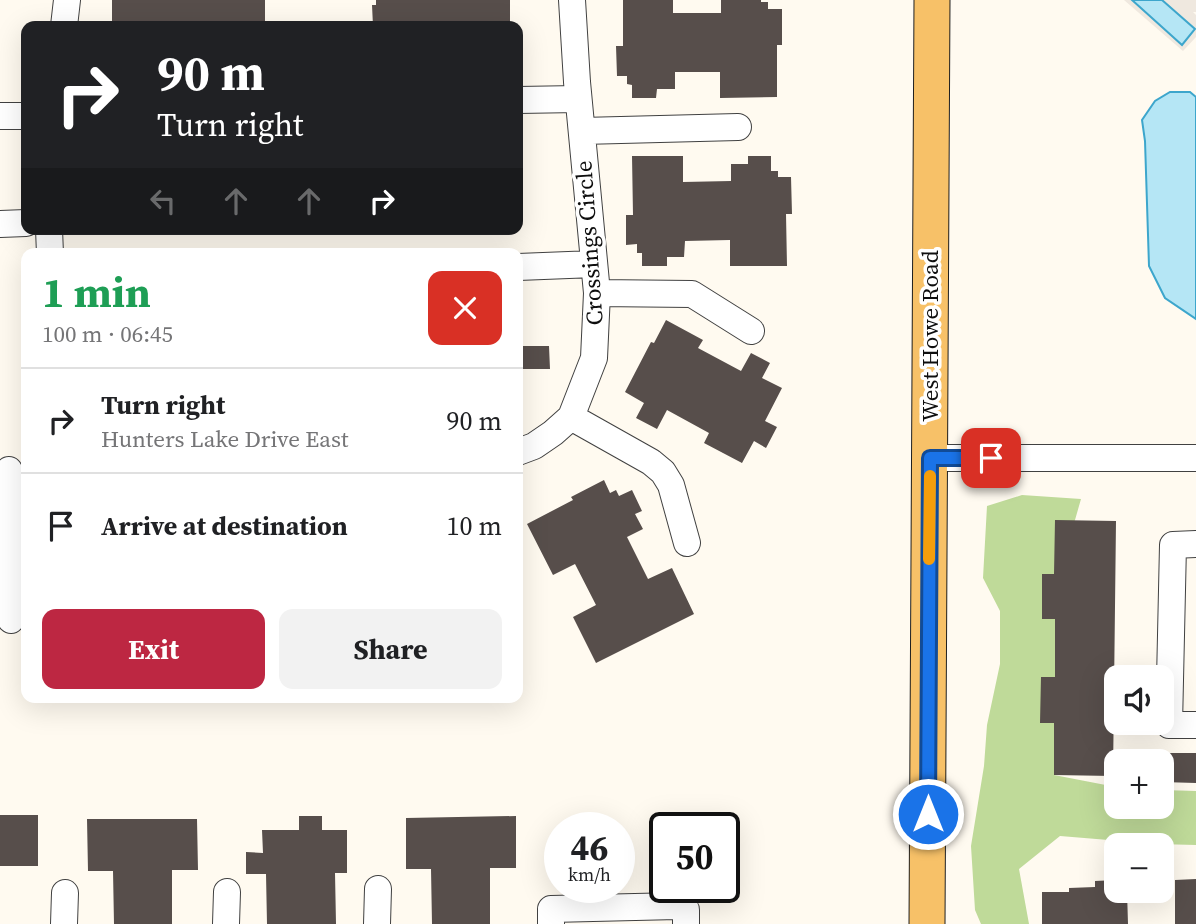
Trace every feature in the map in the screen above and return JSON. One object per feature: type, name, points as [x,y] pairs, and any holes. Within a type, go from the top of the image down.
[{"type":"main road","name":"West Howe Road","points":[[927,924],[932,0]]},
{"type":"street","points":[[65,21],[67,0]]},
{"type":"street","name":"Crossings Circle","points":[[523,450],[544,440],[571,417],[594,358],[597,293],[578,99],[572,0]]},
{"type":"street","points":[[523,100],[578,99]]},
{"type":"street","points":[[0,116],[21,116]]},
{"type":"street","points":[[582,131],[738,127]]},
{"type":"street","points":[[0,224],[21,223]]},
{"type":"street","points":[[523,267],[594,264]]},
{"type":"street","points":[[597,293],[692,294],[751,331]]},
{"type":"street","points":[[571,417],[651,461],[663,472],[671,485],[687,543]]},
{"type":"street","points":[[930,458],[1196,458]]},
{"type":"street","points":[[11,620],[12,470]]},
{"type":"street","points":[[1196,544],[1173,545],[1169,725],[1196,725]]},
{"type":"street","points":[[377,924],[378,889]]},
{"type":"street","points":[[226,924],[227,892]]},
{"type":"street","points":[[64,924],[65,893]]},
{"type":"street","points":[[551,924],[551,909],[677,906],[686,910],[686,924]]},
{"type":"green space","points":[[1022,495],[1081,499],[1067,548],[1064,723],[1054,775],[1104,785],[1104,819],[1174,819],[1174,790],[1196,791],[1196,845],[1174,844],[1174,833],[1104,833],[1104,840],[1060,836],[1019,869],[1029,924],[981,924],[975,910],[971,846],[984,766],[987,725],[1000,664],[1000,611],[983,578],[987,506]]},
{"type":"shaded area","points":[[1124,0],[1132,0],[1182,44],[1195,29],[1162,0],[1196,0],[1196,12],[1193,12],[1196,15],[1196,37],[1183,51]]},
{"type":"water","points":[[1132,0],[1162,0],[1195,29],[1182,45]]},
{"type":"water","points":[[1170,92],[1190,92],[1196,97],[1196,319],[1165,298],[1149,266],[1142,120],[1155,101]]},
{"type":"building","points":[[112,0],[265,0],[265,21],[112,21]]},
{"type":"building","points":[[376,0],[510,0],[510,21],[373,21],[372,5],[376,5]]},
{"type":"building","points":[[623,0],[673,0],[673,13],[721,13],[721,0],[761,0],[768,2],[768,9],[782,9],[782,45],[777,45],[777,97],[720,98],[720,72],[675,72],[675,89],[657,89],[656,98],[632,98],[632,85],[627,84],[627,76],[617,76],[616,46],[623,46]]},
{"type":"building","points":[[632,156],[683,156],[683,182],[731,181],[731,164],[748,164],[748,156],[771,156],[771,171],[778,171],[778,177],[791,177],[792,214],[786,214],[787,266],[730,266],[730,240],[685,241],[684,257],[667,257],[667,266],[642,266],[642,253],[637,253],[637,244],[626,245],[626,215],[633,215]]},
{"type":"building","points":[[666,320],[703,340],[698,348],[741,371],[751,353],[770,363],[762,378],[782,388],[765,421],[777,427],[766,448],[754,441],[742,463],[704,443],[709,433],[667,410],[657,429],[636,418],[644,403],[625,392],[651,342],[654,343]]},
{"type":"building","points":[[523,346],[549,346],[550,369],[523,369]]},
{"type":"building","points":[[604,480],[610,493],[616,490],[619,496],[632,490],[642,511],[635,514],[643,529],[627,537],[648,579],[672,568],[694,614],[596,663],[573,617],[596,605],[575,564],[553,575],[527,524]]},
{"type":"building","points":[[1055,520],[1116,521],[1114,665],[1104,665],[1104,735],[1113,735],[1113,749],[1104,749],[1104,776],[1054,775],[1054,723],[1040,723],[1041,677],[1055,677],[1055,619],[1042,619],[1042,574],[1054,574]]},
{"type":"building","points":[[1174,753],[1196,753],[1196,783],[1174,782]]},
{"type":"building","points":[[0,815],[38,815],[38,866],[0,866]]},
{"type":"building","points":[[299,816],[322,816],[322,830],[347,830],[347,873],[335,873],[336,924],[267,924],[266,874],[246,874],[246,852],[263,853],[262,830],[299,830]]},
{"type":"building","points":[[516,816],[516,868],[490,868],[490,924],[432,924],[431,869],[406,869],[406,818]]},
{"type":"building","points":[[87,819],[197,819],[198,870],[172,870],[172,924],[114,924],[113,871],[88,871]]},
{"type":"building","points":[[1196,879],[1196,924],[1175,924],[1175,880]]},
{"type":"building","points":[[1095,881],[1104,881],[1104,903],[1127,903],[1128,924],[1042,924],[1042,892],[1069,892],[1069,888],[1095,887]]},
{"type":"slow traffic","points":[[929,559],[930,476]]},
{"type":"route","points":[[928,814],[930,458],[991,458]]}]
